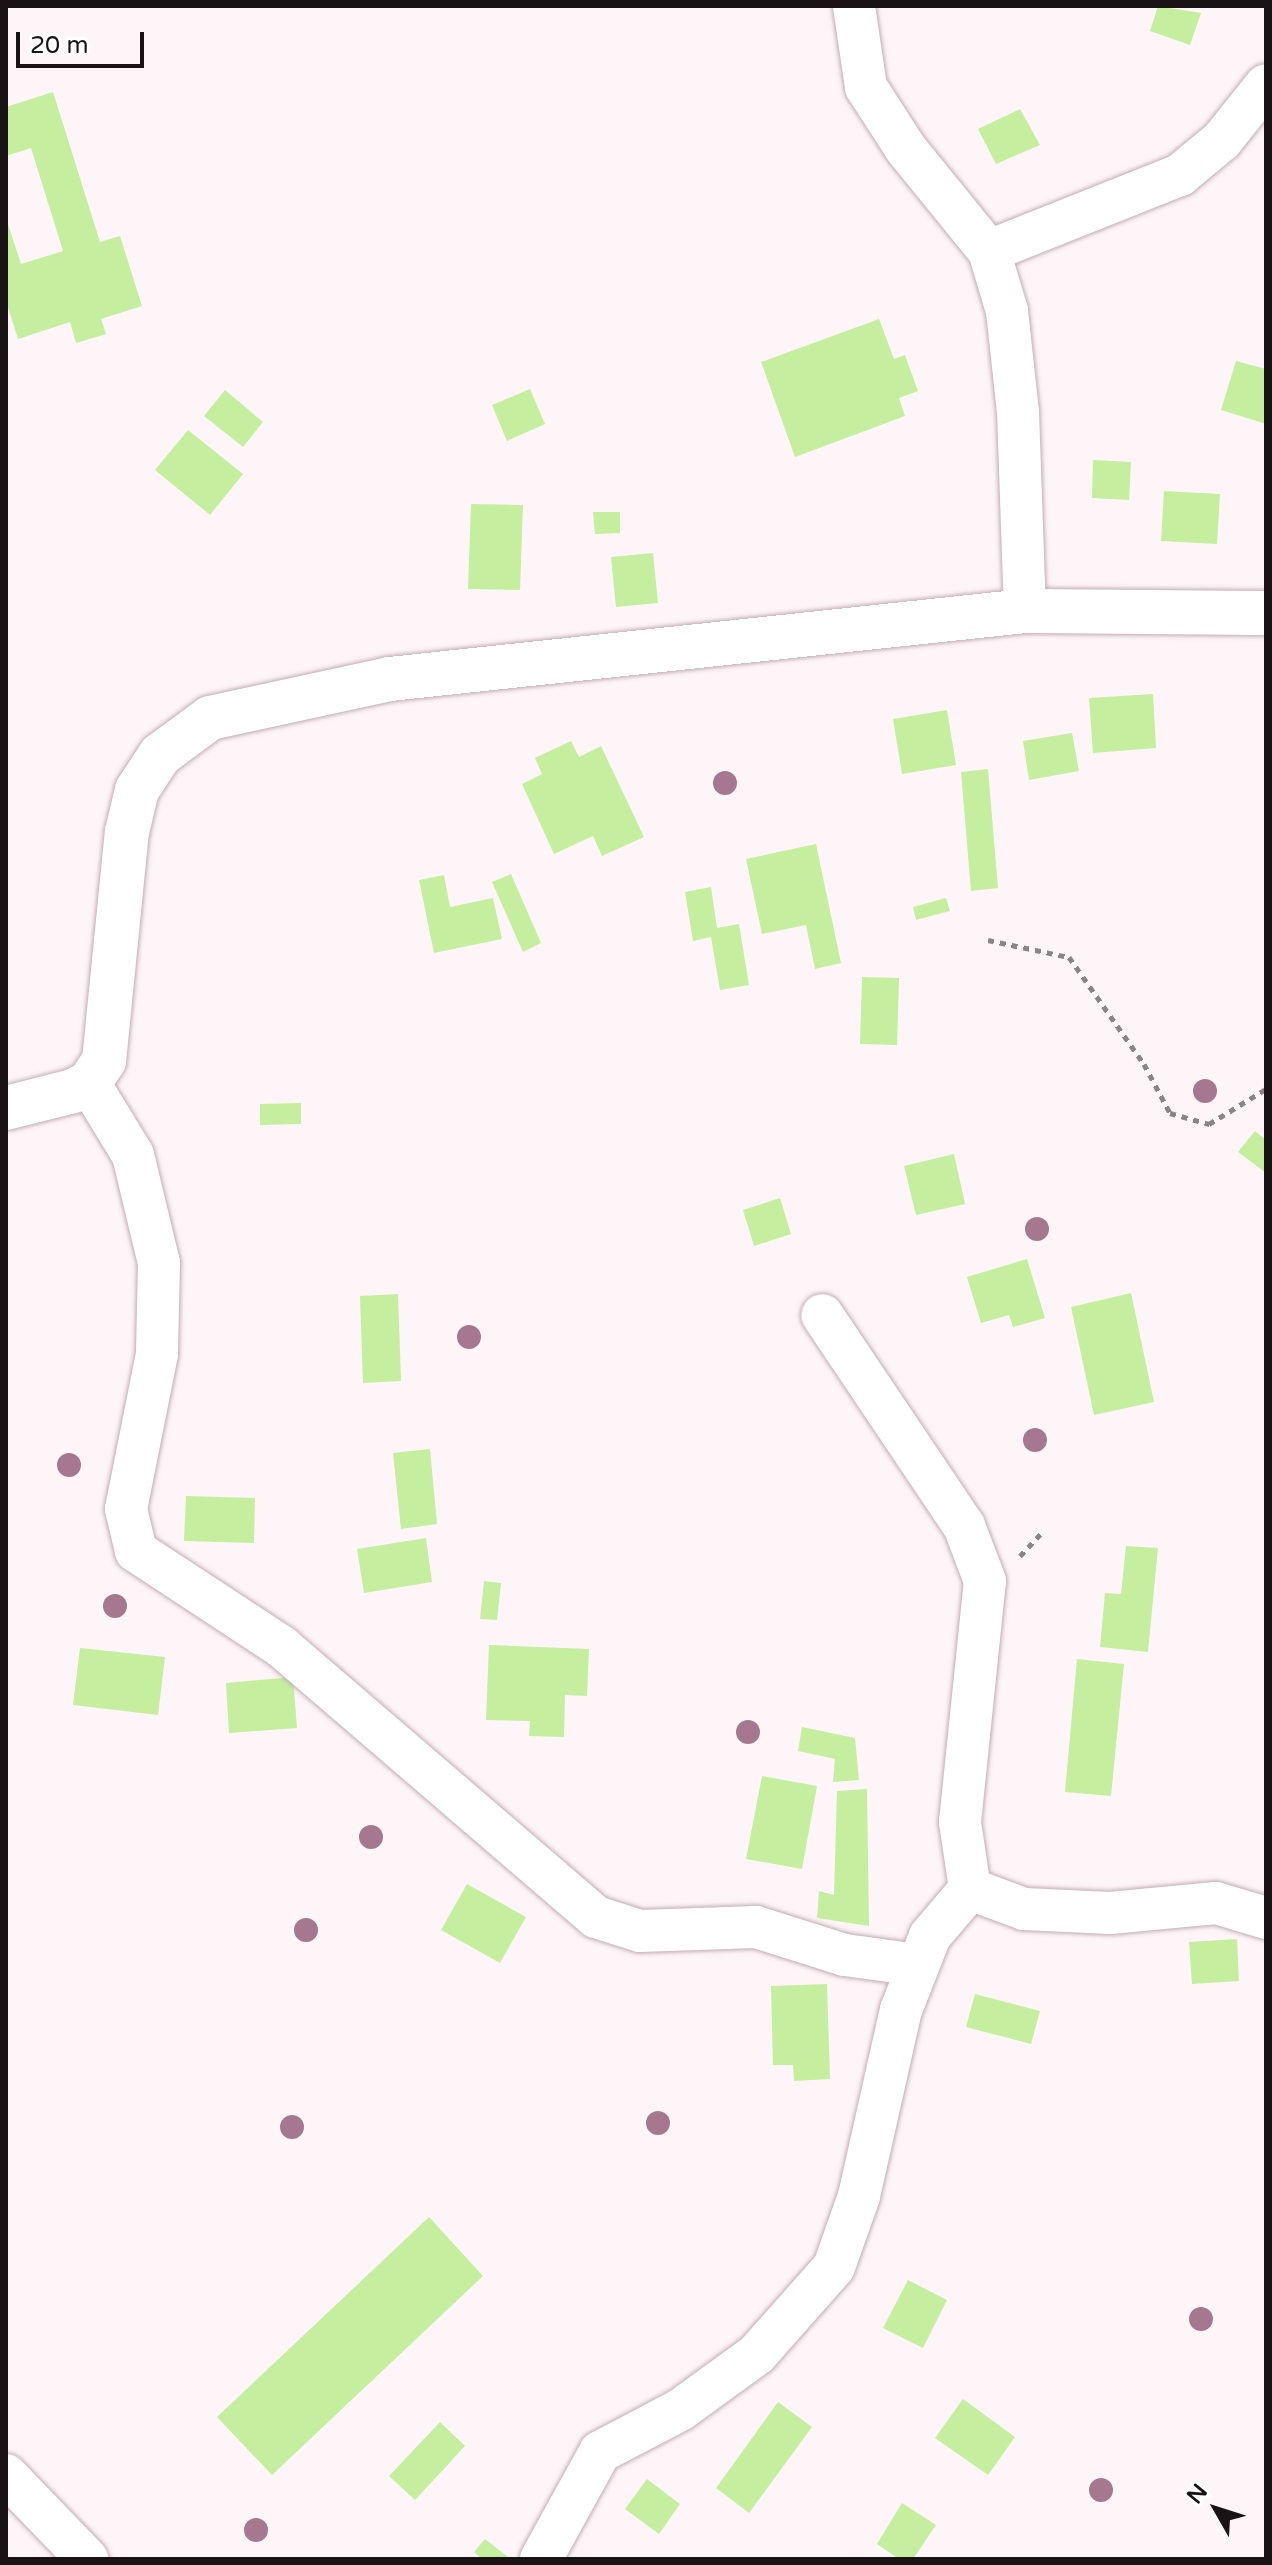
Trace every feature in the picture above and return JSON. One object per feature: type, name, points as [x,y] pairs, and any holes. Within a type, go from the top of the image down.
[{"type":"main road","points":[[6,1108],[53,1099],[89,1083],[110,1038],[127,832],[137,790],[160,755],[195,725],[255,705],[390,679],[1025,611],[1266,613]]},
{"type":"street","points":[[854,6],[866,87],[906,149],[989,251],[1013,339],[1025,611]]},
{"type":"street","points":[[989,251],[1180,175],[1222,140],[1266,85]]},
{"type":"street","points":[[89,1083],[133,1155],[159,1263],[157,1354],[126,1509],[136,1551],[282,1647],[596,1917],[640,1931],[756,1927],[845,1955],[918,1965]]},
{"type":"street","points":[[541,2559],[600,2452],[680,2410],[757,2354],[834,2267],[859,2196],[901,2010],[930,1936],[970,1889],[960,1822],[985,1581],[964,1526],[822,1315]]},
{"type":"street","points":[[970,1889],[1024,1909],[1110,1913],[1216,1903],[1266,1918]]},
{"type":"street","points":[[6,2475],[87,2559]]},
{"type":"path","points":[[988,940],[1069,957],[1144,1064],[1170,1113],[1209,1124],[1266,1089]]},
{"type":"building","points":[[1158,6],[1201,13],[1190,45],[1150,31]]},
{"type":"building","points":[[53,92],[100,242],[120,236],[142,306],[101,319],[106,334],[76,343],[70,322],[18,339],[6,301],[6,218],[21,264],[63,251],[31,148],[6,156],[6,107]]},
{"type":"building","points":[[1020,109],[1040,145],[996,164],[978,129]]},
{"type":"building","points":[[879,319],[894,359],[905,355],[918,391],[899,398],[905,416],[795,457],[761,362]]},
{"type":"building","points":[[1236,361],[1266,369],[1266,424],[1221,410]]},
{"type":"building","points":[[530,389],[545,424],[507,441],[492,405]]},
{"type":"building","points":[[225,390],[263,422],[243,447],[204,416]]},
{"type":"building","points":[[188,430],[243,474],[210,515],[155,470]]},
{"type":"building","points":[[1093,460],[1131,462],[1129,500],[1092,498]]},
{"type":"building","points":[[1164,491],[1220,494],[1217,544],[1161,541]]},
{"type":"building","points":[[471,504],[523,505],[520,590],[468,589]]},
{"type":"building","points":[[593,512],[620,512],[620,533],[595,534]]},
{"type":"building","points":[[653,553],[658,603],[616,607],[611,557]]},
{"type":"building","points":[[1153,694],[1156,748],[1093,753],[1089,698]]},
{"type":"building","points":[[947,710],[956,765],[902,774],[893,719]]},
{"type":"building","points":[[1072,733],[1079,771],[1029,780],[1023,741]]},
{"type":"building","points":[[571,741],[579,757],[601,746],[644,837],[602,856],[593,836],[554,854],[522,784],[542,774],[535,758]]},
{"type":"building","points":[[988,769],[998,888],[971,891],[961,772]]},
{"type":"building","points":[[816,844],[841,963],[815,969],[806,925],[762,934],[746,859]]},
{"type":"building","points":[[511,874],[541,943],[523,952],[492,882]]},
{"type":"building","points":[[444,875],[450,907],[493,898],[502,939],[434,953],[419,880]]},
{"type":"building","points":[[711,887],[717,928],[739,924],[749,985],[720,990],[711,937],[693,941],[685,892]]},
{"type":"building","points":[[946,898],[950,911],[916,920],[913,907]]},
{"type":"building","points":[[862,977],[899,978],[897,1045],[860,1044]]},
{"type":"building","points":[[301,1103],[301,1124],[260,1125],[260,1104]]},
{"type":"building","points":[[1255,1131],[1266,1140],[1266,1173],[1238,1152]]},
{"type":"building","points":[[954,1154],[965,1204],[916,1215],[904,1166]]},
{"type":"building","points":[[780,1198],[791,1234],[754,1246],[743,1210]]},
{"type":"building","points":[[1027,1259],[1045,1318],[1013,1327],[1009,1315],[981,1323],[967,1277]]},
{"type":"building","points":[[1131,1293],[1154,1402],[1094,1415],[1071,1307]]},
{"type":"building","points":[[398,1294],[401,1381],[363,1383],[360,1296]]},
{"type":"building","points":[[430,1449],[437,1524],[401,1529],[393,1453]]},
{"type":"building","points":[[186,1496],[255,1498],[254,1543],[184,1541]]},
{"type":"building","points":[[426,1538],[432,1582],[364,1593],[357,1549]]},
{"type":"building","points":[[1126,1546],[1158,1548],[1148,1652],[1100,1647],[1105,1593],[1121,1594]]},
{"type":"building","points":[[484,1581],[501,1583],[497,1620],[480,1619]]},
{"type":"building","points":[[489,1645],[589,1649],[587,1696],[565,1695],[564,1737],[529,1736],[530,1721],[486,1720]]},
{"type":"building","points":[[80,1648],[165,1657],[158,1715],[73,1705]]},
{"type":"building","points":[[1077,1659],[1124,1664],[1111,1796],[1065,1792]]},
{"type":"building","points":[[293,1677],[297,1728],[229,1733],[226,1683]]},
{"type":"building","points":[[802,1727],[855,1738],[859,1780],[833,1782],[835,1759],[798,1751]]},
{"type":"building","points":[[762,1776],[817,1786],[802,1869],[746,1859]]},
{"type":"building","points":[[867,1789],[869,1926],[817,1918],[819,1891],[834,1895],[837,1791]]},
{"type":"building","points":[[467,1884],[526,1917],[500,1963],[441,1930]]},
{"type":"building","points":[[1237,1939],[1239,1981],[1192,1984],[1189,1942]]},
{"type":"building","points":[[827,1984],[830,2079],[794,2081],[793,2065],[773,2065],[771,1986]]},
{"type":"building","points":[[975,1994],[1040,2011],[1031,2044],[966,2027]]},
{"type":"building","points":[[429,2217],[483,2276],[272,2475],[217,2417]]},
{"type":"building","points":[[908,2280],[947,2300],[923,2348],[883,2328]]},
{"type":"building","points":[[963,2399],[1015,2437],[988,2475],[935,2438]]},
{"type":"building","points":[[778,2402],[812,2427],[749,2513],[716,2488]]},
{"type":"building","points":[[440,2422],[465,2446],[415,2500],[389,2476]]},
{"type":"building","points":[[647,2479],[680,2504],[659,2534],[625,2509]]},
{"type":"building","points":[[902,2503],[936,2525],[913,2559],[899,2559],[877,2544]]},
{"type":"building","points":[[485,2539],[508,2557],[482,2559],[474,2552]]}]
